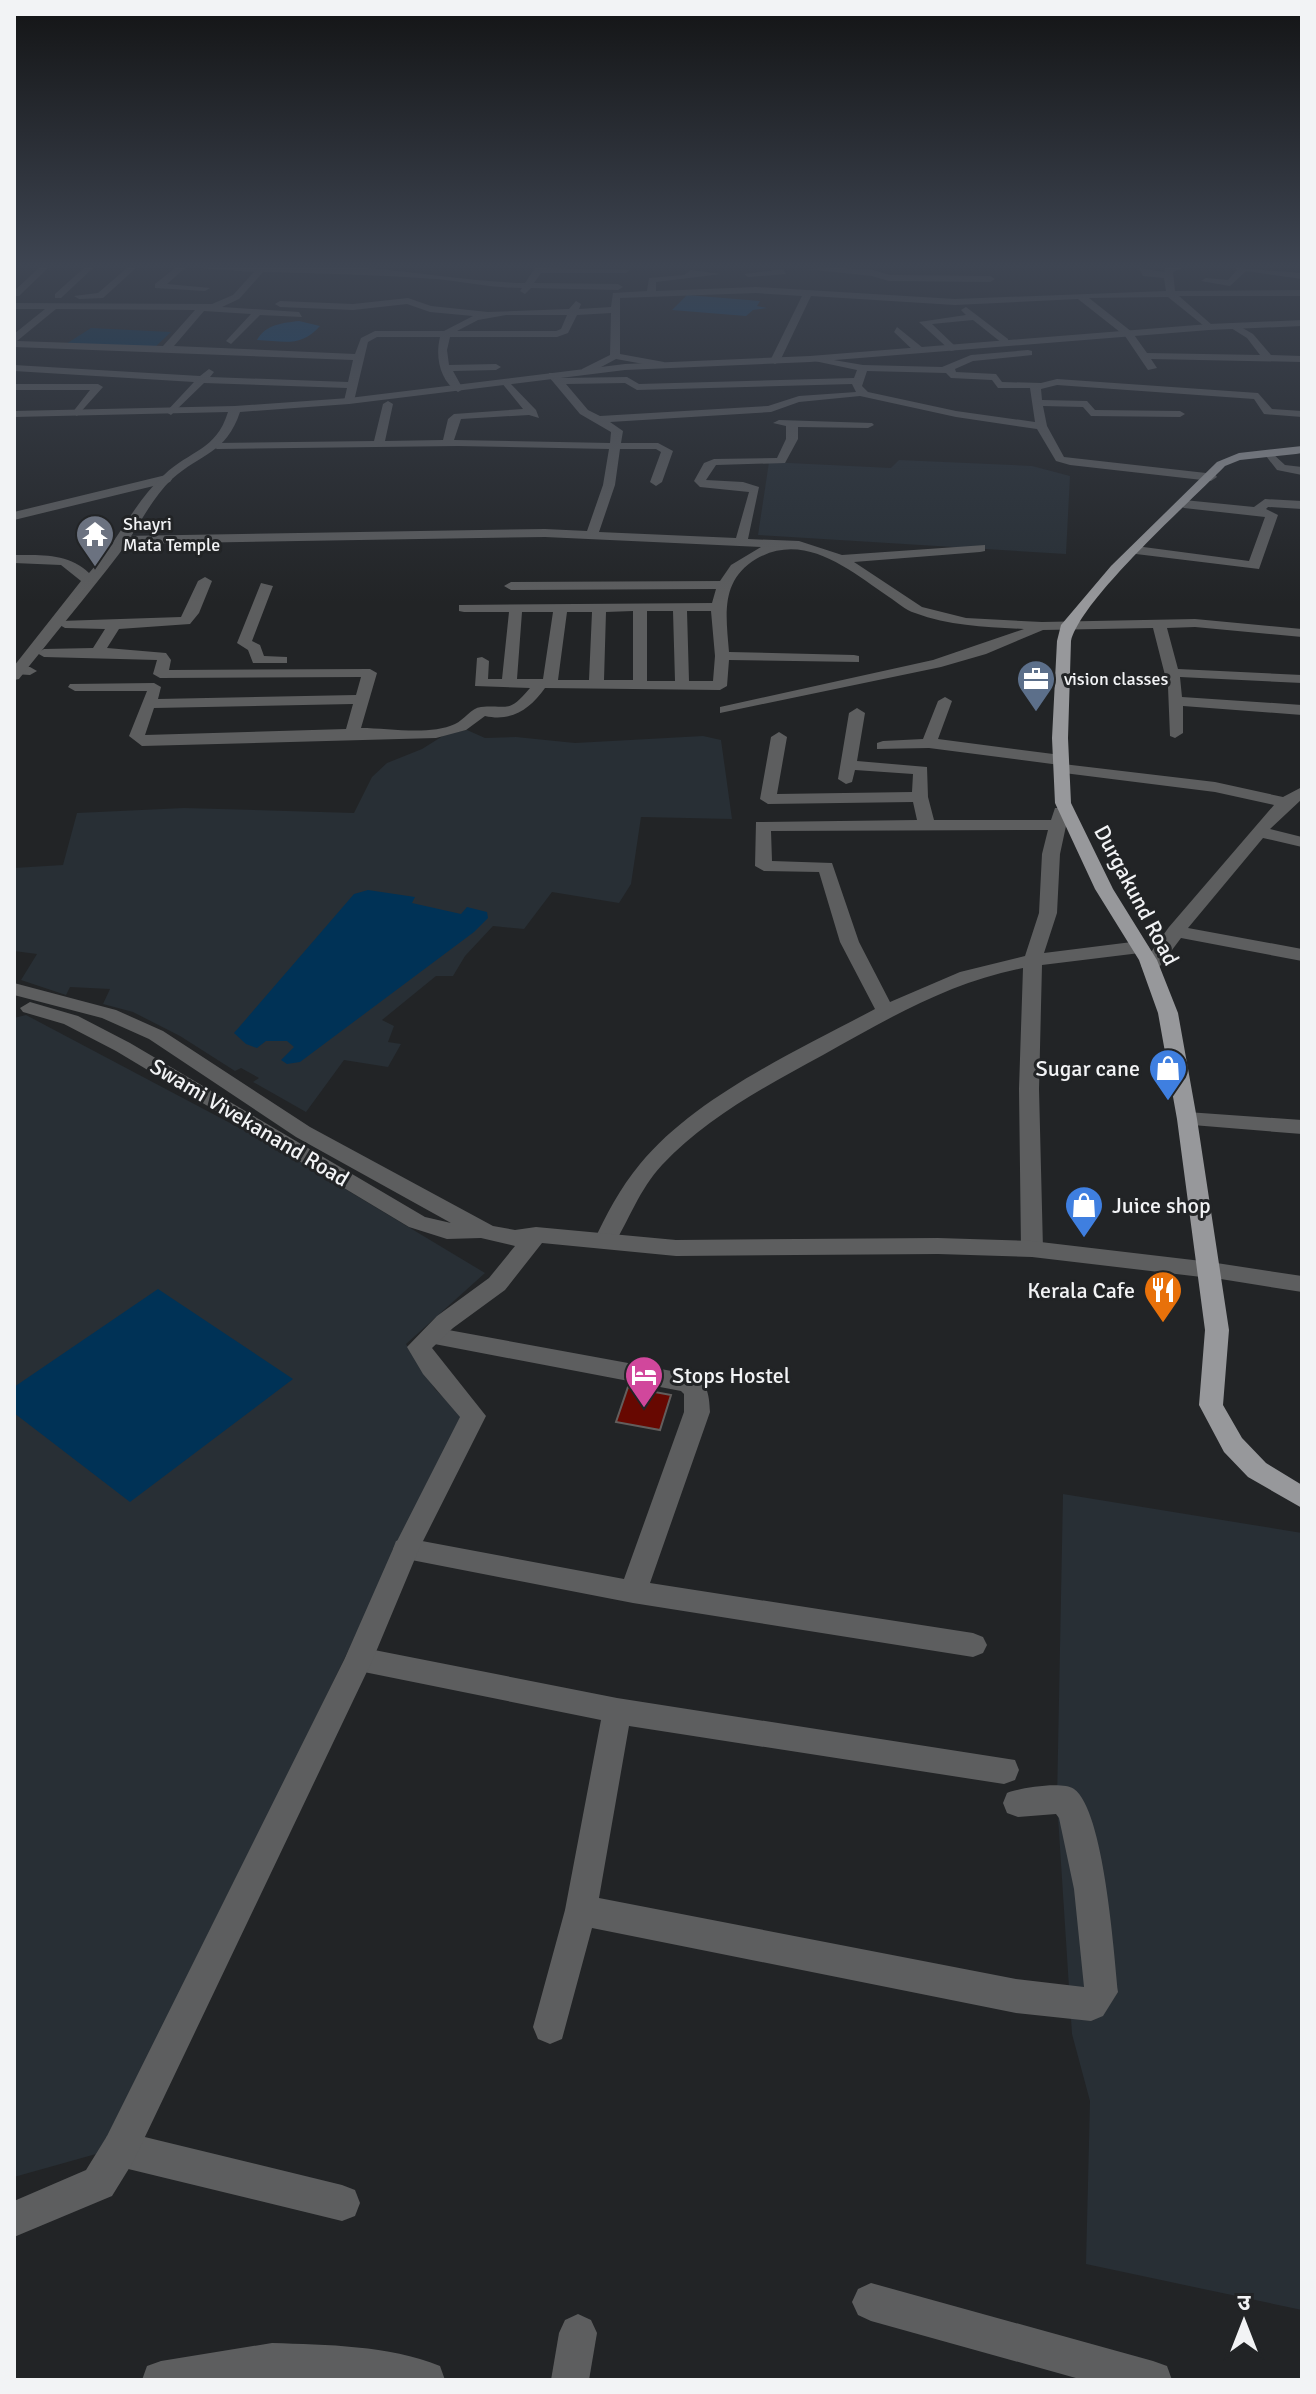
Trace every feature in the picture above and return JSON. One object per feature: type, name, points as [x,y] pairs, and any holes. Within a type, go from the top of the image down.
[{"type":"main road","points":[[1068,625],[1136,550],[1227,460],[1272,456],[1302,449]]},
{"type":"main road","name":"Durgakund Road","points":[[1068,625],[1064,641],[1063,803],[1104,889],[1150,966],[1168,1013],[1187,1119],[1217,1330],[1211,1405],[1233,1445],[1257,1470],[1302,1498]]},
{"type":"street","points":[[197,380],[201,380]]},
{"type":"street","points":[[171,412],[201,380]]},
{"type":"street","points":[[329,380],[353,385]]},
{"type":"street","points":[[349,401],[354,380]]},
{"type":"street","points":[[453,380],[458,389]]},
{"type":"street","points":[[14,414],[235,409],[349,401],[534,380]]},
{"type":"street","points":[[557,380],[584,412],[616,428],[617,441],[609,485],[592,534]]},
{"type":"street","points":[[617,380],[636,383]]},
{"type":"street","points":[[635,380],[638,394],[730,393],[781,383],[858,381],[858,390],[864,394]]},
{"type":"street","points":[[997,380],[998,385],[1073,382],[1167,389],[1207,398],[1258,396],[1268,412],[1302,414]]},
{"type":"street","points":[[1160,380],[1167,389]]},
{"type":"street","points":[[448,443],[453,419],[458,416],[534,414],[506,382]]},
{"type":"street","points":[[781,383],[790,394]]},
{"type":"street","points":[[1038,385],[1035,390],[1041,426],[1060,459],[1211,477]]},
{"type":"street","points":[[14,387],[98,387],[77,413]]},
{"type":"street","points":[[596,420],[640,422],[771,409],[778,403],[795,400],[864,394],[965,416],[1041,426]]},
{"type":"street","points":[[1037,403],[1087,404],[1091,413],[1180,414]]},
{"type":"street","points":[[379,443],[388,404]]},
{"type":"street","points":[[14,691],[19,672],[63,610],[123,540],[166,479],[217,446],[228,434],[235,409]]},
{"type":"street","points":[[771,409],[776,422],[868,425]]},
{"type":"street","points":[[617,441],[640,422]]},
{"type":"street","points":[[1265,423],[1302,427]]},
{"type":"street","points":[[741,543],[755,490],[700,481],[708,465],[714,462],[781,461],[792,439],[792,424]]},
{"type":"street","points":[[217,446],[617,441],[667,449],[656,482]]},
{"type":"street","points":[[1272,456],[1281,468],[1302,471]]},
{"type":"street","points":[[14,516],[166,479]]},
{"type":"street","points":[[1258,511],[1265,503],[1302,505]]},
{"type":"street","points":[[1136,550],[1254,566],[1272,515],[1184,504]]},
{"type":"street","points":[[123,540],[296,535],[592,534],[778,544],[814,548],[841,559],[917,610],[966,622],[1042,626],[1222,624],[1302,633]]},
{"type":"street","points":[[482,661],[480,683],[720,686],[722,656],[718,607],[722,585],[742,562],[778,544]]},
{"type":"street","points":[[841,559],[980,548]]},
{"type":"street","points":[[14,559],[58,560],[75,566],[82,590],[65,624],[44,653],[19,672]]},
{"type":"street","points":[[65,624],[185,621],[192,613],[205,581]]},
{"type":"street","points":[[511,586],[722,585]]},
{"type":"street","points":[[266,586],[244,640],[244,643],[255,648],[256,659],[370,658],[374,661],[352,733]]},
{"type":"street","points":[[509,684],[516,607]]},
{"type":"street","points":[[44,653],[161,656],[164,660],[137,736],[142,741],[436,733],[461,727],[482,711],[499,716],[523,709],[546,684],[561,607]]},
{"type":"street","points":[[596,686],[599,607]]},
{"type":"street","points":[[640,607],[640,685]]},
{"type":"street","points":[[680,607],[682,685]]},
{"type":"street","points":[[464,608],[718,607]]},
{"type":"street","points":[[1159,623],[1175,687],[1175,733]]},
{"type":"street","points":[[98,652],[114,625]]},
{"type":"street","points":[[725,710],[936,664],[1002,644],[1042,626]]},
{"type":"street","points":[[722,656],[854,659]]},
{"type":"street","points":[[75,687],[370,673]]},
{"type":"street","points":[[1181,673],[1302,679]]},
{"type":"street","points":[[148,704],[363,699]]},
{"type":"street","points":[[929,743],[945,701]]},
{"type":"street","points":[[1175,701],[1302,710]]},
{"type":"street","points":[[842,798],[857,713]]},
{"type":"street","points":[[779,737],[768,799],[920,797]]},
{"type":"street","points":[[883,746],[929,743],[1295,799]]},
{"type":"street","points":[[848,765],[921,770],[920,797],[927,826]]},
{"type":"street","points":[[1150,966],[1175,931],[1259,832],[1295,799]]},
{"type":"street","points":[[1032,1249],[1029,1089],[1033,959],[1048,913],[1051,854],[1063,803]]},
{"type":"street","points":[[886,1011],[862,970],[838,915],[826,867],[764,866],[762,826],[1057,825]]},
{"type":"street","points":[[1259,832],[1302,842]]},
{"type":"street","points":[[1175,931],[1302,955]]},
{"type":"street","points":[[604,1243],[627,1196],[653,1162],[696,1122],[752,1086],[886,1011],[968,976],[1033,959],[1140,947]]},
{"type":"street","points":[[14,989],[109,1014],[156,1035],[303,1132],[426,1202],[487,1232],[515,1238],[536,1235],[676,1248],[938,1246],[1032,1249],[1302,1284]]},
{"type":"street","name":"Swami Vivekanand Road","points":[[14,1005],[71,1020],[123,1047],[417,1222],[447,1231],[487,1232]]},
{"type":"street","points":[[1187,1119],[1302,1127]]},
{"type":"street","points":[[14,2219],[99,2183],[120,2149],[359,1659],[406,1549],[473,1416],[432,1368],[419,1347],[497,1284],[536,1235]]},
{"type":"street","points":[[432,1336],[688,1383],[696,1391],[699,1402],[697,1412],[633,1592]]},
{"type":"street","points":[[406,1549],[633,1592],[973,1645]]},
{"type":"street","points":[[359,1659],[617,1711],[1004,1770]]},
{"type":"street","points":[[550,2027],[581,1910],[617,1711]]},
{"type":"street","points":[[581,1910],[1016,1996],[1091,2004],[1101,1992],[1084,1855],[1072,1805],[1064,1799],[1018,1803]]},
{"type":"street","points":[[120,2149],[342,2203]]},
{"type":"street","points":[[871,2302],[1153,2380]]},
{"type":"street","points":[[570,2380],[578,2333]]},
{"type":"street","points":[[161,2380],[272,2362],[355,2366],[426,2380]]},
{"type":"shaded area","points":[[899,460],[1032,466],[1070,476],[1066,554],[758,535],[769,462],[891,468]]},
{"type":"shaded area","points":[[467,730],[485,738],[516,737],[575,743],[703,736],[721,740],[732,819],[641,817],[631,884],[619,903],[552,892],[524,929],[493,926],[465,956],[453,976],[436,976],[382,1020],[394,1026],[388,1042],[401,1044],[388,1067],[344,1060],[306,1112],[253,1082],[259,1078],[241,1068],[235,1071],[180,1036],[133,1012],[103,1004],[110,989],[70,987],[66,995],[21,980],[37,954],[14,951],[14,868],[63,865],[77,813],[184,808],[354,813],[372,777],[387,763],[422,749],[446,734]]},
{"type":"shaded area","points":[[368,890],[415,897],[412,903],[461,914],[467,907],[487,912],[488,918],[474,932],[300,1062],[287,1064],[281,1060],[294,1047],[287,1041],[266,1041],[257,1048],[246,1044],[234,1033],[354,894]]},
{"type":"shaded area","points":[[26,1015],[277,1148],[485,1273],[406,1344],[435,1389],[462,1416],[129,2103],[96,2154],[14,2177],[14,1018]]},
{"type":"shaded area","points":[[158,1289],[293,1379],[130,1502],[14,1413],[14,1387]]},
{"type":"shaded area","points":[[1063,1494],[1302,1533],[1302,2310],[1086,2264],[1090,2101],[1072,2034],[1057,1801]]},
{"type":"building","name":"Stops Hostel","points":[[628,1387],[671,1395],[660,1430],[616,1422]]},
{"type":"place","name":"Shayri Mata Temple","points":[[95,568]]},
{"type":"place","name":"vision classes","points":[[1036,713]]},
{"type":"place","name":"Sugar cane","points":[[1168,1102]]},
{"type":"place","name":"Juice shop","points":[[1084,1239]]},
{"type":"place","name":"Kerala Cafe","points":[[1163,1324]]},
{"type":"place","name":"Stops Hostel","points":[[644,1409]]}]
